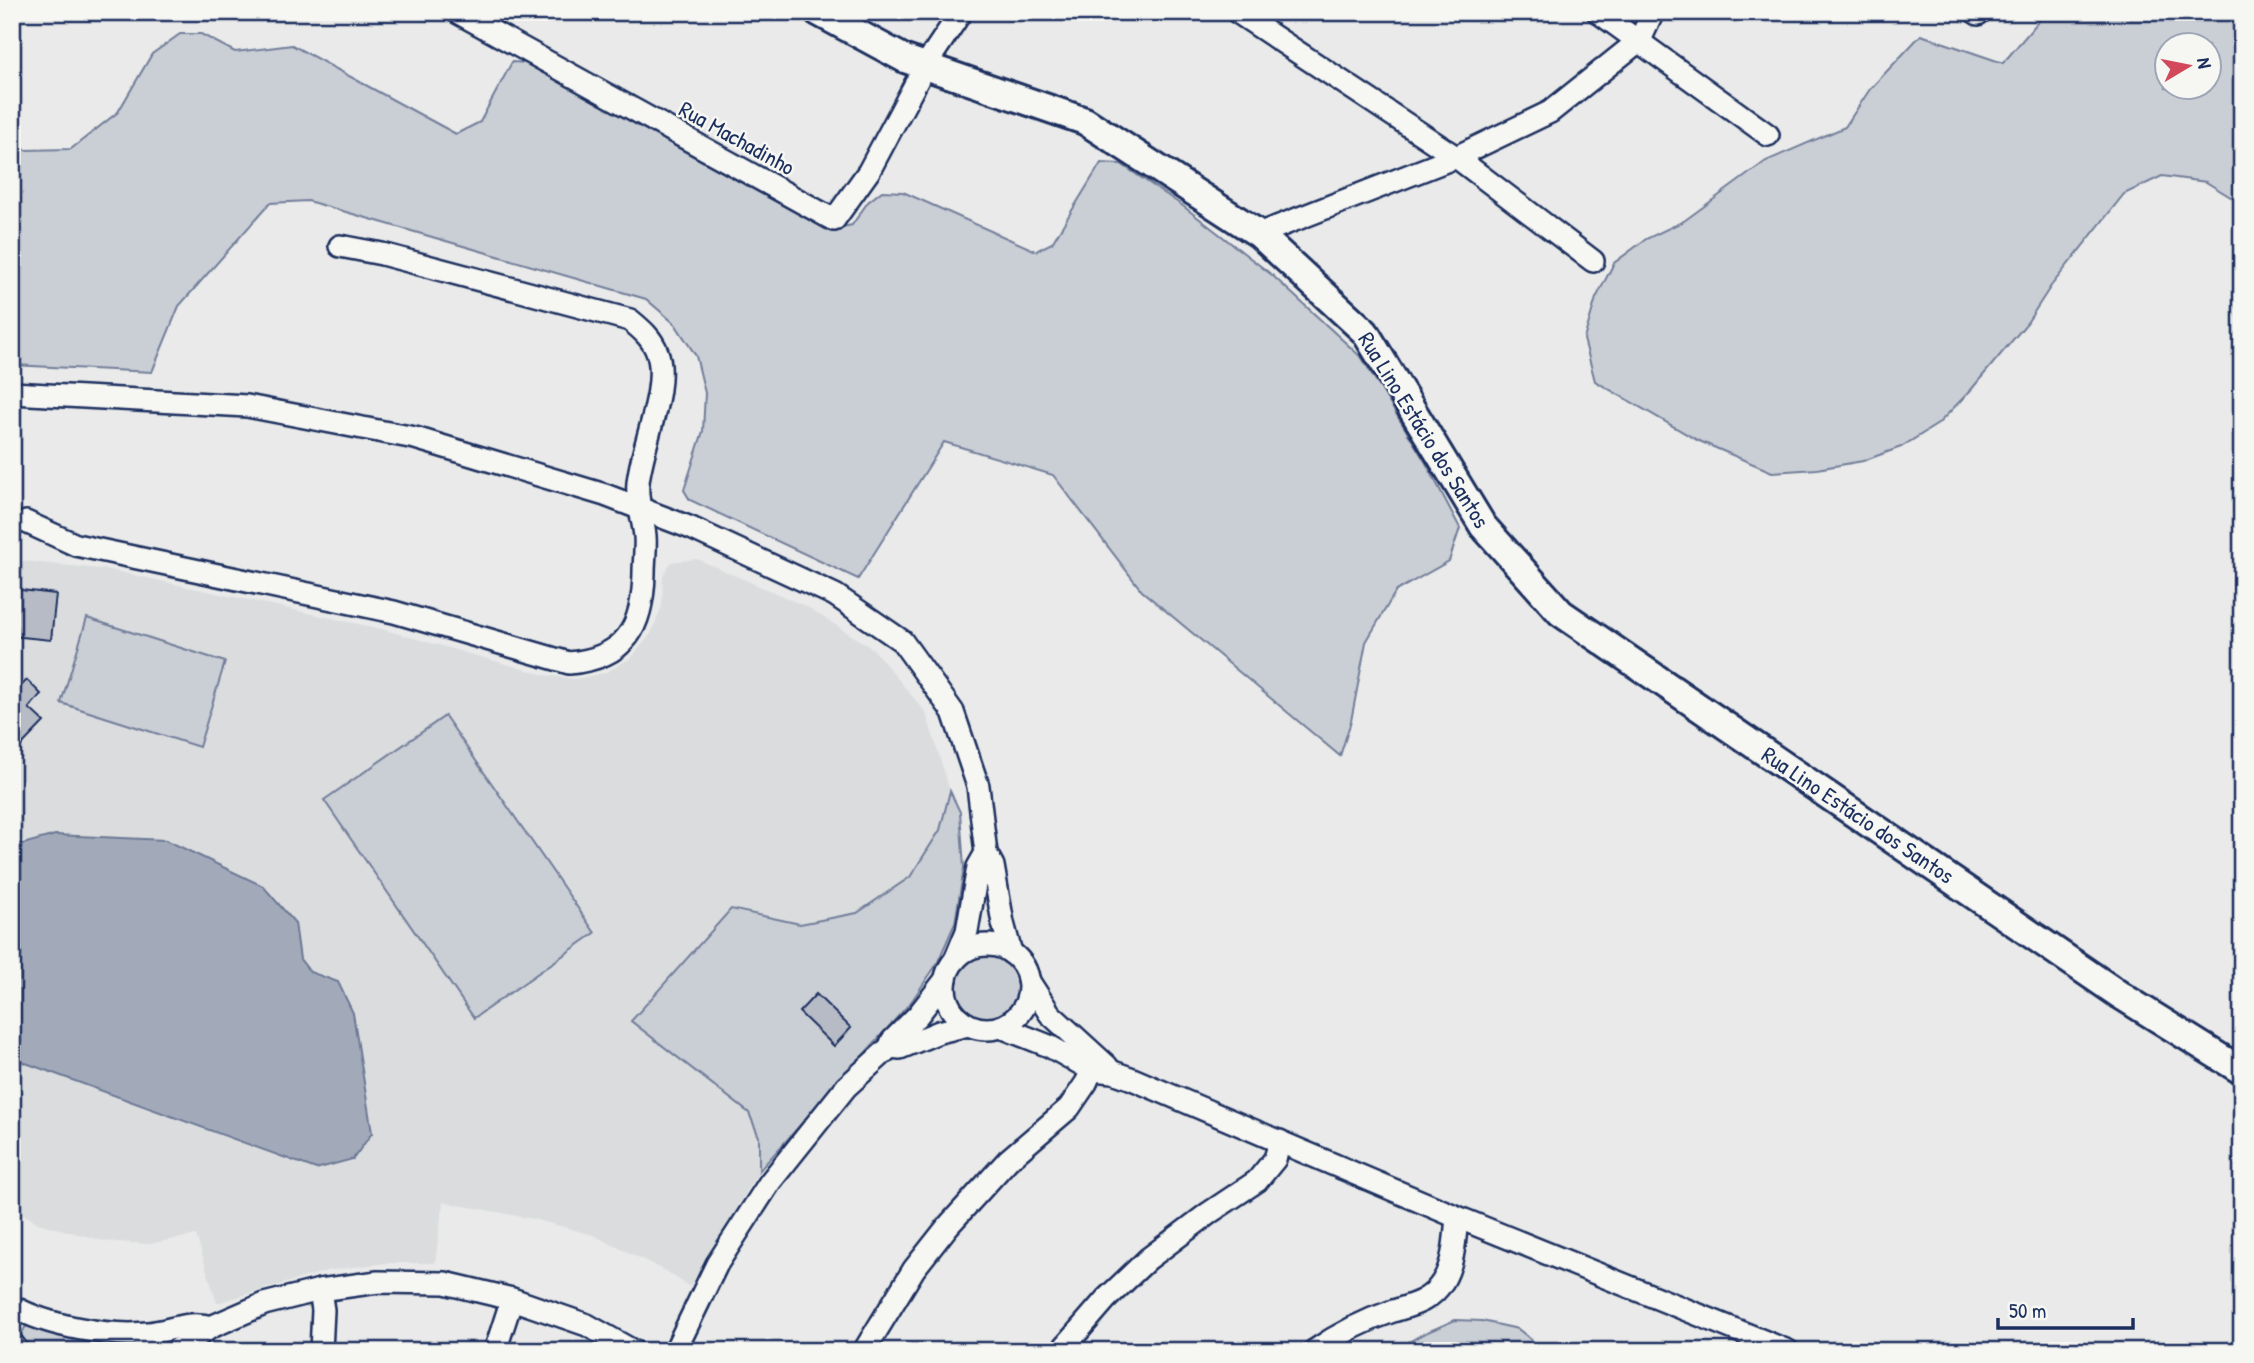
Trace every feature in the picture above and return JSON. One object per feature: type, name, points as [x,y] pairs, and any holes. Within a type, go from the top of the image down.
[{"type":"main road","name":"Rua Lino Estácio dos Santos","points":[[818,12],[905,59],[1085,121],[1259,234],[1365,332],[1483,526],[1560,613],[2120,995],[2242,1071]]},
{"type":"street","name":"Rua Machadinho","points":[[457,12],[832,220],[838,219],[869,171],[925,66]]},
{"type":"street","points":[[925,66],[961,12]]},
{"type":"street","points":[[1237,12],[1456,157],[1593,261]]},
{"type":"street","points":[[1598,12],[1769,135]]},
{"type":"street","points":[[1259,234],[1456,157],[1550,112],[1640,40],[1653,12]]},
{"type":"street","points":[[26,522],[76,545],[394,612],[569,663],[590,661],[610,652],[627,638],[638,620],[644,599],[645,536],[639,508],[638,483],[662,372],[657,352],[646,334],[630,320],[382,254],[340,246]]},
{"type":"street","points":[[12,393],[260,409],[415,438],[604,495],[691,528],[835,595],[902,642],[953,712],[978,786],[986,853],[993,866],[1003,923],[1012,953],[1025,969],[1029,992],[1026,1003],[1012,1021],[1002,1027],[990,1029],[968,1025],[939,1032],[900,1048],[890,1047]]},
{"type":"street","points":[[968,1025],[952,1010],[947,1001],[951,969],[967,931],[978,867],[986,853]]},
{"type":"street","points":[[675,1351],[717,1264],[770,1182],[846,1087],[890,1047],[892,1041],[918,1015],[963,953],[982,945],[1002,948],[1012,953]]},
{"type":"street","points":[[1028,980],[1050,1014],[1101,1066]]},
{"type":"street","points":[[1002,1027],[1101,1066],[1457,1217],[1788,1351]]},
{"type":"street","points":[[864,1351],[914,1269],[940,1237],[1008,1160],[1069,1108],[1101,1066]]},
{"type":"street","points":[[1061,1351],[1106,1299],[1148,1259],[1257,1181],[1275,1159],[1280,1141]]},
{"type":"street","points":[[1314,1351],[1327,1341],[1392,1311],[1412,1307],[1429,1297],[1443,1282],[1450,1263],[1457,1217]]},
{"type":"street","points":[[175,1351],[211,1326],[264,1304],[320,1290],[378,1282],[445,1283],[512,1299],[587,1325],[633,1351]]},
{"type":"street","points":[[320,1290],[323,1310],[321,1351]]},
{"type":"street","points":[[495,1351],[512,1299]]},
{"type":"street","points":[[17,1314],[153,1342],[199,1323],[211,1326]]},
{"type":"street","points":[[12,1343],[18,1351]]},
{"type":"shaded area","points":[[2042,12],[2242,12],[2242,204],[2206,182],[2162,176],[2124,194],[2051,286],[2027,323],[1970,391],[1938,424],[1901,447],[1863,461],[1817,469],[1772,472],[1697,440],[1595,381],[1584,339],[1596,298],[1614,263],[1646,239],[1684,221],[1766,161],[1845,127],[1870,89],[1921,35],[2003,63],[2043,16]]},
{"type":"shaded area","points":[[180,34],[201,34],[235,52],[292,45],[456,134],[480,122],[512,62],[529,63],[834,229],[852,225],[868,202],[882,191],[903,192],[1036,251],[1052,243],[1101,163],[1121,164],[1183,206],[1272,275],[1362,358],[1426,463],[1460,528],[1449,561],[1396,591],[1366,642],[1351,721],[1340,756],[1142,591],[1053,475],[944,442],[858,579],[690,500],[684,490],[703,431],[705,393],[696,356],[675,324],[646,299],[308,201],[270,203],[179,306],[152,372],[12,365],[12,94],[15,131],[25,150],[71,149],[118,112],[152,54]]},
{"type":"shaded area","points":[[697,559],[807,607],[873,649],[926,713],[950,791],[940,830],[910,877],[857,913],[800,924],[731,909],[731,1098],[749,1113],[759,1137],[759,1171],[690,1287],[666,1271],[593,1235],[534,1219],[443,1202],[435,1263],[386,1263],[330,1270],[217,1303],[196,1235],[148,1244],[104,1241],[38,1223],[12,1207],[12,560],[110,570],[381,629],[545,675],[575,679],[605,673],[631,658],[651,634],[662,606],[663,576],[671,562]]},
{"type":"shaded area","points":[[87,618],[225,662],[199,747],[61,703]]},
{"type":"shaded area","points":[[445,716],[595,933],[474,1018],[324,800]]},
{"type":"shaded area","points":[[950,791],[960,812],[964,868],[955,923],[937,964],[911,1002],[759,1171],[759,1137],[749,1113],[631,1021],[731,909],[800,924],[857,913],[910,877],[940,830]]},
{"type":"shaded area","points":[[987,956],[999,958],[1009,965],[1016,975],[1016,999],[1009,1009],[999,1016],[987,1018],[975,1016],[965,1009],[958,999],[956,987],[958,975],[965,965],[975,958]]},
{"type":"shaded area","points":[[1455,1320],[1482,1321],[1518,1329],[1545,1351],[1393,1351]]},
{"type":"shaded area","points":[[26,1326],[103,1342],[135,1344],[143,1351],[30,1351],[20,1336]]},
{"type":"water","points":[[55,835],[166,840],[263,886],[295,923],[300,959],[310,972],[338,982],[353,1013],[372,1133],[353,1159],[316,1169],[12,1058],[12,847]]},
{"type":"building","points":[[12,589],[56,594],[51,640],[12,636]]},
{"type":"building","points":[[27,680],[41,694],[29,708],[44,722],[12,755],[12,695]]},
{"type":"building","points":[[816,994],[851,1028],[834,1046],[799,1012]]}]
